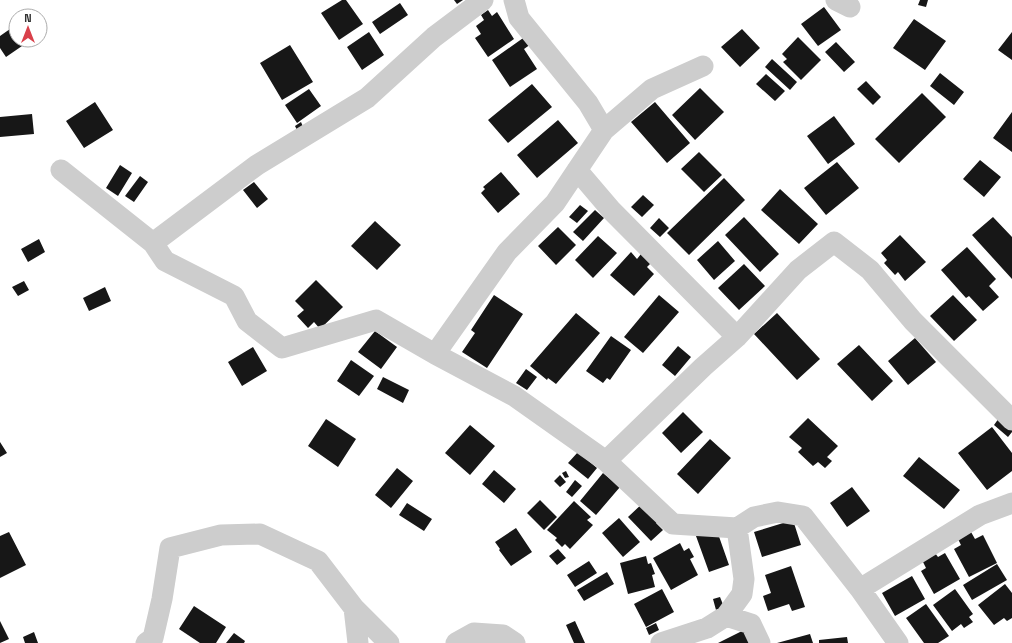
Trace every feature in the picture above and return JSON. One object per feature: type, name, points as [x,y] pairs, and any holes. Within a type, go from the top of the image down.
[{"type":"street","points":[[153,243],[257,165],[367,98],[434,37],[482,0]]},
{"type":"street","points":[[514,0],[519,18],[588,102],[604,130]]},
{"type":"street","points":[[435,354],[507,252],[555,203],[604,130],[652,89],[703,66]]},
{"type":"street","points":[[61,170],[153,243],[166,261],[234,296],[247,321],[282,348],[376,320],[435,354],[514,396],[606,461],[673,524],[737,528],[754,517],[778,512],[803,516],[860,589],[898,643]]},
{"type":"street","points":[[577,170],[612,211],[737,337]]},
{"type":"street","points":[[606,461],[703,367],[737,337],[798,270],[834,242],[870,270],[913,321],[1012,420]]},
{"type":"street","points":[[860,589],[980,515],[1012,503]]},
{"type":"street","points":[[661,643],[707,628],[726,616],[742,594],[744,579],[737,528]]},
{"type":"street","points":[[146,643],[153,638],[162,599],[170,548],[221,535],[260,534],[318,561],[354,608],[389,643]]},
{"type":"street","points":[[354,608],[358,643]]},
{"type":"street","points":[[726,616],[751,624],[760,643]]},
{"type":"street","points":[[456,643],[474,633],[503,635],[514,643]]},
{"type":"building","points":[[342,0],[346,0],[363,24],[339,40],[321,13]]},
{"type":"building","points":[[454,0],[463,0],[457,4]]},
{"type":"building","points":[[920,0],[928,0],[926,7],[918,5]]},
{"type":"building","points":[[400,3],[408,15],[380,34],[372,22]]},
{"type":"building","points":[[824,7],[841,30],[818,46],[801,24]]},
{"type":"building","points":[[488,10],[492,16],[497,12],[514,39],[488,57],[475,38],[481,34],[476,26],[484,20],[481,15]]},
{"type":"building","points":[[914,19],[946,41],[925,70],[893,48]]},
{"type":"building","points":[[742,29],[760,48],[740,67],[721,47]]},
{"type":"building","points":[[8,30],[8,48],[19,48],[6,57],[0,48],[0,36]]},
{"type":"building","points":[[369,32],[384,55],[362,70],[347,47]]},
{"type":"building","points":[[1012,32],[1012,60],[998,50]]},
{"type":"building","points":[[526,36],[531,44],[524,49],[537,69],[510,87],[492,60]]},
{"type":"building","points":[[798,37],[821,60],[801,80],[783,62],[787,59],[782,54]]},
{"type":"building","points":[[836,42],[855,62],[844,72],[825,52]]},
{"type":"building","points":[[290,45],[313,82],[282,100],[260,63]]},
{"type":"building","points":[[772,59],[797,82],[790,90],[765,67]]},
{"type":"building","points":[[940,73],[964,92],[954,105],[930,86]]},
{"type":"building","points":[[766,74],[785,91],[775,101],[756,84]]},
{"type":"building","points":[[866,81],[881,97],[873,105],[857,89]]},
{"type":"building","points":[[532,84],[552,107],[508,143],[488,120]]},
{"type":"building","points":[[700,88],[724,112],[695,140],[672,115]]},
{"type":"building","points":[[309,89],[321,106],[297,123],[285,105]]},
{"type":"building","points":[[922,93],[946,117],[899,163],[875,139]]},
{"type":"building","points":[[95,102],[113,130],[84,148],[66,121]]},
{"type":"building","points":[[655,102],[690,143],[667,163],[631,122]]},
{"type":"building","points":[[1012,112],[1012,152],[993,138]]},
{"type":"building","points":[[32,114],[34,134],[0,137],[0,117]]},
{"type":"building","points":[[834,116],[855,144],[828,164],[807,136]]},
{"type":"building","points":[[558,120],[578,143],[537,178],[517,155]]},
{"type":"building","points":[[301,122],[304,129],[298,132],[295,126]]},
{"type":"building","points":[[699,152],[722,175],[704,192],[681,169]]},
{"type":"building","points":[[980,160],[1001,177],[984,197],[963,179]]},
{"type":"building","points":[[837,162],[859,188],[826,215],[804,188]]},
{"type":"building","points":[[120,165],[132,173],[118,196],[106,188]]},
{"type":"building","points":[[501,172],[520,194],[498,213],[481,193],[485,189],[483,187]]},
{"type":"building","points":[[140,176],[148,182],[134,202],[125,196]]},
{"type":"building","points":[[724,178],[745,200],[689,255],[667,233]]},
{"type":"building","points":[[254,182],[268,199],[257,208],[243,190]]},
{"type":"building","points":[[780,189],[818,224],[799,244],[761,210]]},
{"type":"building","points":[[643,195],[654,205],[642,217],[631,207]]},
{"type":"building","points":[[580,205],[588,211],[577,223],[569,217]]},
{"type":"building","points":[[595,210],[604,218],[583,241],[573,232]]},
{"type":"building","points":[[744,217],[779,254],[760,272],[725,235]]},
{"type":"building","points":[[993,217],[1012,237],[1012,279],[972,235]]},
{"type":"building","points":[[659,218],[669,228],[660,237],[650,228]]},
{"type":"building","points":[[375,221],[401,245],[377,270],[351,246]]},
{"type":"building","points":[[558,227],[576,245],[556,265],[538,246]]},
{"type":"building","points":[[900,235],[926,262],[905,281],[898,272],[895,275],[884,263],[887,260],[881,253]]},
{"type":"building","points":[[598,236],[617,253],[593,278],[575,260]]},
{"type":"building","points":[[39,239],[45,252],[28,262],[21,249]]},
{"type":"building","points":[[718,241],[735,261],[714,280],[697,260]]},
{"type":"building","points":[[967,247],[996,279],[989,286],[999,297],[983,311],[969,296],[966,298],[941,270]]},
{"type":"building","points":[[631,252],[637,259],[641,254],[651,263],[647,267],[654,274],[634,296],[610,275]]},
{"type":"building","points":[[744,264],[765,286],[739,310],[718,288]]},
{"type":"building","points":[[316,280],[343,307],[320,329],[314,322],[308,328],[297,316],[304,310],[295,301]]},
{"type":"building","points":[[24,281],[29,290],[18,296],[12,287]]},
{"type":"building","points":[[105,287],[111,301],[89,311],[83,298]]},
{"type":"building","points":[[494,295],[523,314],[487,368],[462,352],[475,333],[471,330]]},
{"type":"building","points":[[659,295],[679,312],[643,353],[624,337]]},
{"type":"building","points":[[953,295],[977,320],[954,341],[930,316]]},
{"type":"building","points":[[576,313],[600,333],[556,384],[548,378],[547,380],[530,366]]},
{"type":"building","points":[[777,313],[820,359],[797,380],[754,334]]},
{"type":"building","points":[[375,331],[397,347],[381,369],[358,352]]},
{"type":"building","points":[[611,336],[631,350],[610,380],[607,378],[603,383],[586,371]]},
{"type":"building","points":[[915,338],[936,362],[908,385],[888,361]]},
{"type":"building","points":[[859,345],[893,381],[872,401],[837,364]]},
{"type":"building","points":[[678,346],[691,357],[675,376],[662,365]]},
{"type":"building","points":[[253,347],[267,371],[242,386],[228,362]]},
{"type":"building","points":[[351,360],[374,376],[359,396],[337,381]]},
{"type":"building","points":[[526,369],[537,377],[527,390],[516,383]]},
{"type":"building","points":[[383,377],[409,390],[403,403],[377,389]]},
{"type":"building","points":[[683,412],[703,432],[681,453],[662,433]]},
{"type":"building","points":[[808,418],[838,446],[827,457],[832,461],[825,468],[818,462],[813,466],[798,452],[802,448],[789,437]]},
{"type":"building","points":[[999,418],[1012,429],[1012,432],[1008,437],[994,425]]},
{"type":"building","points":[[326,419],[356,439],[338,467],[308,446]]},
{"type":"building","points":[[470,425],[495,446],[470,475],[445,453]]},
{"type":"building","points":[[992,427],[1012,453],[1012,471],[987,490],[958,453]]},
{"type":"building","points":[[710,439],[731,458],[698,494],[677,474]]},
{"type":"building","points":[[0,442],[7,453],[0,457]]},
{"type":"building","points":[[578,452],[597,468],[588,479],[568,463]]},
{"type":"building","points":[[919,457],[960,490],[944,509],[903,476]]},
{"type":"building","points":[[397,468],[413,481],[391,508],[375,495]]},
{"type":"building","points":[[494,470],[516,489],[504,503],[482,484]]},
{"type":"building","points":[[566,471],[569,477],[565,478],[562,473]]},
{"type":"building","points":[[603,473],[620,487],[596,515],[580,501]]},
{"type":"building","points":[[560,475],[566,482],[560,487],[554,481]]},
{"type":"building","points":[[575,480],[582,486],[572,497],[566,492]]},
{"type":"building","points":[[852,487],[870,511],[847,527],[830,503]]},
{"type":"building","points":[[540,500],[557,517],[544,530],[527,513]]},
{"type":"building","points":[[574,501],[591,517],[587,520],[593,525],[570,549],[565,544],[562,547],[555,540],[557,538],[547,530]]},
{"type":"building","points":[[644,502],[660,518],[656,523],[663,530],[651,541],[628,517]]},
{"type":"building","points":[[407,503],[432,519],[424,531],[399,515]]},
{"type":"building","points":[[619,518],[640,542],[623,557],[602,533]]},
{"type":"building","points":[[793,520],[801,545],[762,557],[754,532]]},
{"type":"building","points":[[516,528],[532,552],[511,566],[495,542]]},
{"type":"building","points":[[716,528],[729,565],[709,572],[696,536]]},
{"type":"building","points":[[9,532],[26,565],[0,578],[0,536]]},
{"type":"building","points":[[971,532],[975,539],[983,535],[997,563],[969,577],[954,549],[961,545],[958,539]]},
{"type":"building","points":[[680,543],[684,551],[689,548],[694,557],[690,559],[698,575],[671,590],[653,558]]},
{"type":"building","points":[[558,549],[566,558],[557,565],[549,556]]},
{"type":"building","points":[[935,553],[938,557],[945,553],[960,579],[934,594],[921,571],[926,568],[922,560]]},
{"type":"building","points":[[646,556],[648,564],[651,563],[655,574],[652,575],[655,587],[628,594],[620,563]]},
{"type":"building","points":[[589,561],[597,573],[575,587],[567,575]]},
{"type":"building","points":[[997,564],[1007,580],[972,600],[963,585]]},
{"type":"building","points":[[791,566],[805,607],[792,611],[789,604],[768,611],[763,596],[771,593],[765,575]]},
{"type":"building","points":[[607,572],[614,584],[584,601],[577,590]]},
{"type":"building","points":[[912,576],[925,599],[895,616],[882,593]]},
{"type":"building","points":[[1005,584],[1012,593],[1012,618],[1007,621],[1004,618],[994,625],[978,605]]},
{"type":"building","points":[[662,589],[674,612],[646,627],[634,604]]},
{"type":"building","points":[[955,589],[973,614],[969,617],[973,622],[964,628],[961,624],[952,631],[933,605]]},
{"type":"building","points":[[720,597],[724,607],[716,610],[713,599]]},
{"type":"building","points":[[926,604],[949,636],[938,643],[924,643],[906,618]]},
{"type":"building","points":[[194,606],[226,627],[216,643],[200,643],[179,629]]},
{"type":"building","points":[[0,621],[9,639],[0,643]]},
{"type":"building","points":[[575,621],[585,643],[574,643],[566,625]]},
{"type":"building","points":[[656,623],[659,630],[649,635],[646,628]]},
{"type":"building","points":[[744,630],[750,643],[718,643]]},
{"type":"building","points":[[34,632],[38,643],[25,643],[23,637]]},
{"type":"building","points":[[234,633],[245,641],[244,643],[226,643]]},
{"type":"building","points":[[810,634],[813,643],[777,643]]},
{"type":"building","points":[[847,637],[848,643],[819,643],[819,640]]}]
